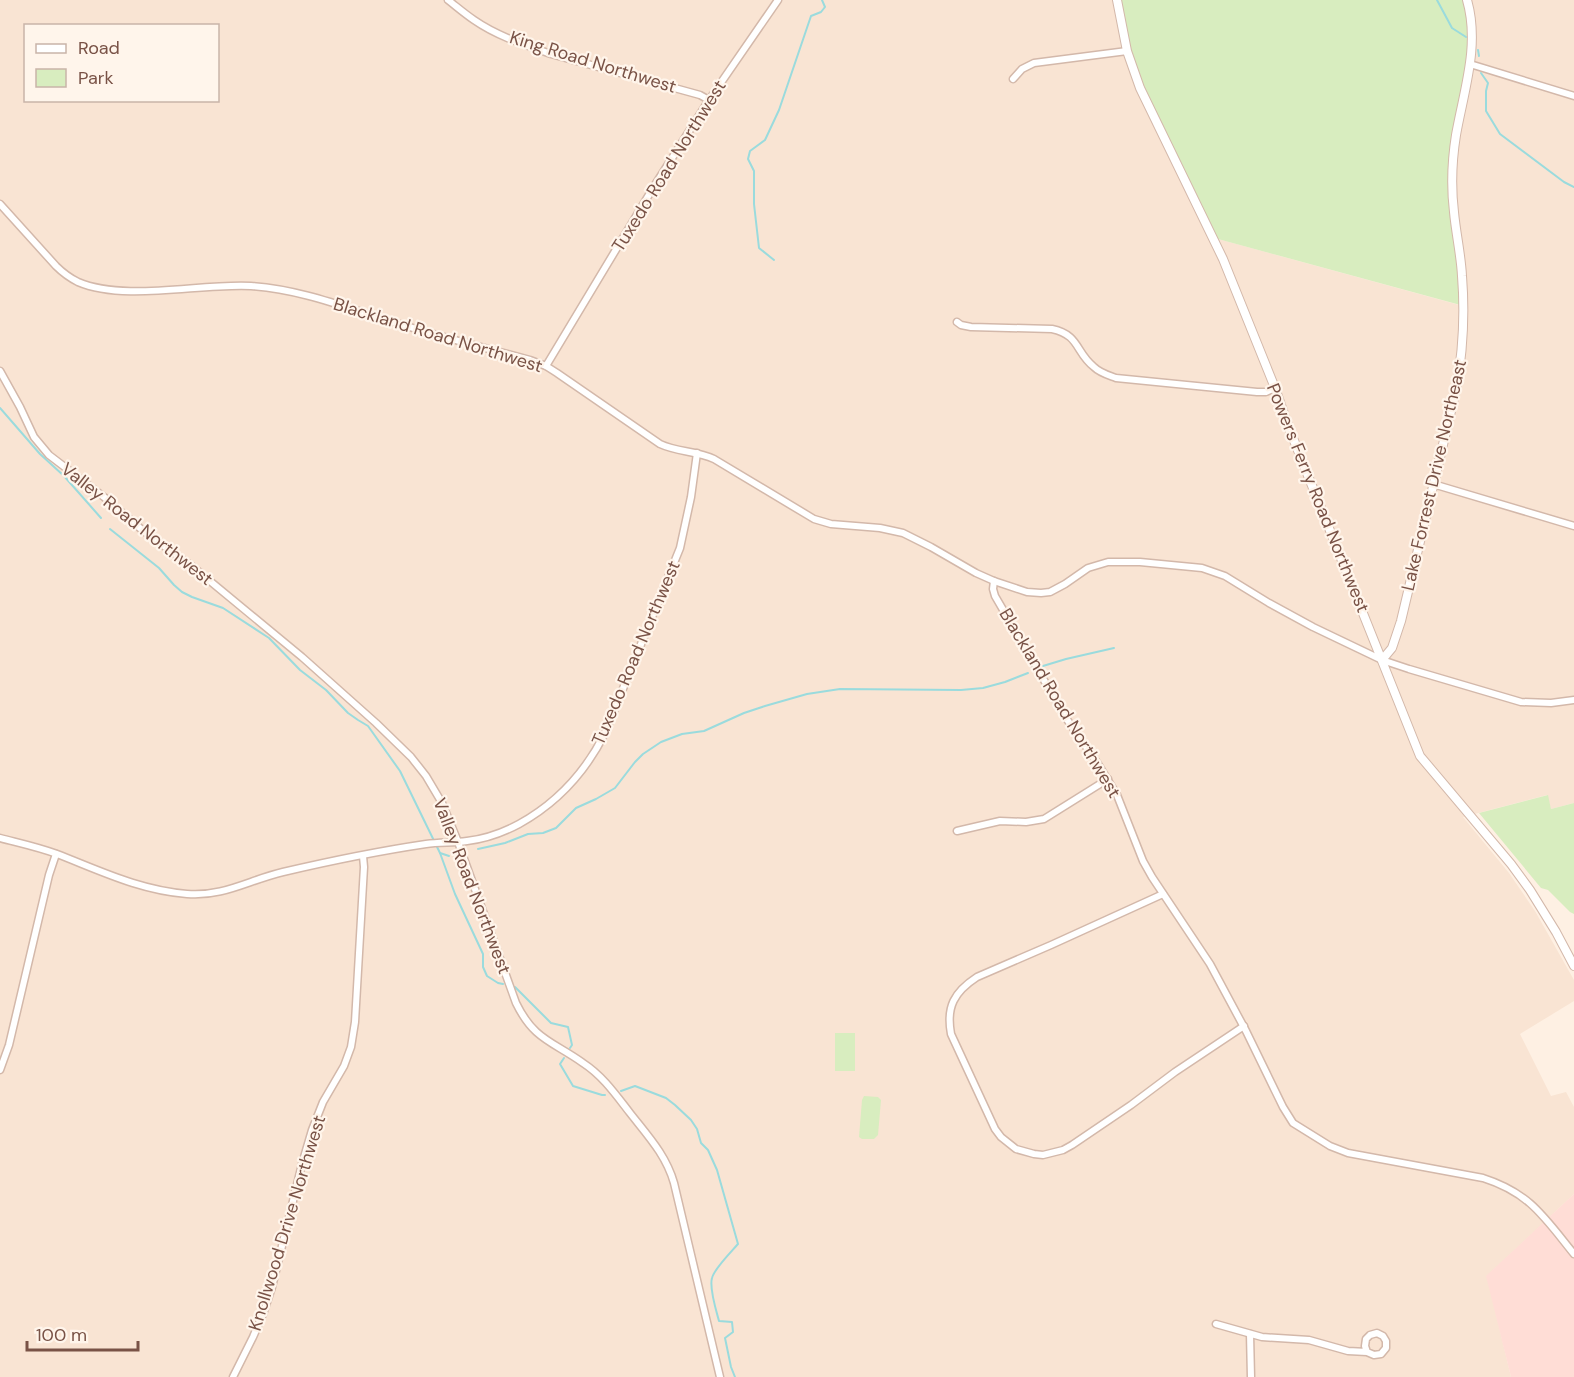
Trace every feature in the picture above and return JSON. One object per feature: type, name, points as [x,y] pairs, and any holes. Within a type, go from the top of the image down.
[{"type":"street","name":"King Road Northwest","points":[[448,0],[482,24],[534,48],[700,95],[709,100]]},
{"type":"street","name":"Tuxedo Road Northwest","points":[[546,366],[653,188],[709,100],[778,0]]},
{"type":"street","name":"Powers Ferry Road Northwest","points":[[1117,0],[1127,51],[1140,88],[1222,259],[1420,756],[1511,864],[1556,932],[1574,966]]},
{"type":"street","name":"Lake Forrest Drive Northeast","points":[[1382,660],[1392,648],[1401,621],[1456,390],[1462,349],[1464,317],[1462,276],[1452,176],[1456,135],[1473,38],[1472,18],[1467,0]]},
{"type":"street","points":[[1014,80],[1022,69],[1034,63],[1127,51]]},
{"type":"street","points":[[1470,64],[1574,96]]},
{"type":"street","name":"Blackland Road Northwest","points":[[0,204],[56,267],[78,282],[96,288],[114,290],[230,285],[280,290],[530,360],[546,366],[660,444],[714,459],[814,519],[831,524],[880,528],[903,533],[994,581],[995,597],[1066,718],[1108,779],[1123,808],[1143,861],[1210,964],[1244,1026],[1283,1107],[1293,1122],[1330,1146],[1348,1153],[1499,1183],[1523,1197],[1537,1209],[1574,1254]]},
{"type":"street","points":[[957,322],[971,327],[1062,331],[1074,339],[1093,367],[1103,374],[1116,378],[1257,392],[1266,392],[1275,388]]},
{"type":"street","name":"Valley Road Northwest","points":[[0,371],[20,406],[33,437],[49,455],[141,529],[193,567],[302,657],[411,757],[436,792],[458,842],[523,1017],[541,1038],[584,1063],[605,1081],[666,1161],[674,1183],[720,1377]]},
{"type":"street","name":"Tuxedo Road Northwest","points":[[0,838],[56,854],[139,886],[197,895],[224,892],[282,872],[425,844],[470,840],[499,833],[533,816],[573,782],[596,752],[605,733],[680,548],[692,498],[697,453]]},
{"type":"street","points":[[1433,484],[1574,526]]},
{"type":"street","points":[[994,581],[1027,592],[1041,593],[1057,589],[1088,568],[1108,562],[1140,562],[1202,568],[1225,576],[1313,627],[1382,660],[1521,702],[1551,704],[1574,700]]},
{"type":"street","points":[[957,831],[1000,821],[1026,822],[1044,819],[1108,779]]},
{"type":"street","points":[[0,1070],[9,1044],[56,854]]},
{"type":"street","name":"Knollwood Drive Northwest","points":[[233,1377],[263,1314],[272,1287],[312,1130],[351,1047],[355,1022],[363,856]]},
{"type":"street","points":[[1163,894],[976,977],[958,993],[950,1013],[951,1034],[995,1129],[1008,1143],[1024,1152],[1043,1155],[1063,1150],[1244,1026]]},
{"type":"street","points":[[1216,1324],[1262,1337],[1309,1340],[1348,1351],[1368,1352]]},
{"type":"street","points":[[1250,1334],[1251,1377]]},
{"type":"shaded area","points":[[0,0],[1113,0],[1128,59],[1207,236],[1463,306],[1451,202],[1466,0],[1574,0],[1574,803],[1551,809],[1547,795],[1463,817],[1509,873],[1535,911],[1574,980],[1574,1001],[1520,1034],[1551,1096],[1566,1092],[1574,1107],[1574,1194],[1487,1276],[1511,1377],[0,1377]]},
{"type":"shaded area","points":[[1574,1194],[1574,1377],[1511,1377],[1486,1276]]},
{"type":"green space","points":[[1113,0],[1466,0],[1472,50],[1450,168],[1464,306],[1207,236],[1128,59]]},
{"type":"green space","points":[[1548,795],[1551,809],[1574,803],[1574,914],[1548,890],[1541,888],[1479,813]]},
{"type":"green space","points":[[835,1033],[855,1033],[855,1071],[835,1071]]},
{"type":"green space","points":[[864,1096],[878,1097],[881,1100],[878,1135],[874,1139],[859,1137]]},
{"type":"waterway","points":[[774,260],[759,248],[754,204],[754,171],[748,159],[750,151],[765,140],[779,110],[811,16],[821,12],[825,7],[822,0]]},
{"type":"waterway","points":[[1437,0],[1452,28],[1466,37]]},
{"type":"waterway","points":[[1478,50],[1479,56]]},
{"type":"waterway","points":[[1481,73],[1488,83],[1486,111],[1500,134],[1574,187]]},
{"type":"waterway","points":[[0,408],[101,518]]},
{"type":"waterway","points":[[110,529],[159,568],[182,592],[223,608],[269,638],[300,670],[326,690],[348,713],[368,726],[400,771],[440,853],[455,894],[483,954],[483,967],[487,976],[503,984]]},
{"type":"waterway","points":[[1043,666],[1114,648]]},
{"type":"waterway","points":[[478,849],[556,828],[576,808],[615,788],[635,762],[661,742],[682,734],[704,731],[765,706],[807,694],[840,689],[961,690],[983,688],[1028,673]]},
{"type":"waterway","points":[[440,853],[449,856]]},
{"type":"waterway","points":[[515,987],[551,1023],[568,1027],[572,1045],[570,1048]]},
{"type":"waterway","points":[[564,1058],[560,1064],[573,1086],[605,1095]]},
{"type":"waterway","points":[[621,1091],[635,1086],[666,1098],[675,1105],[697,1129],[701,1143],[708,1150],[717,1170],[738,1244],[716,1270],[711,1287],[719,1321],[732,1322],[733,1332],[725,1338],[735,1377]]}]
